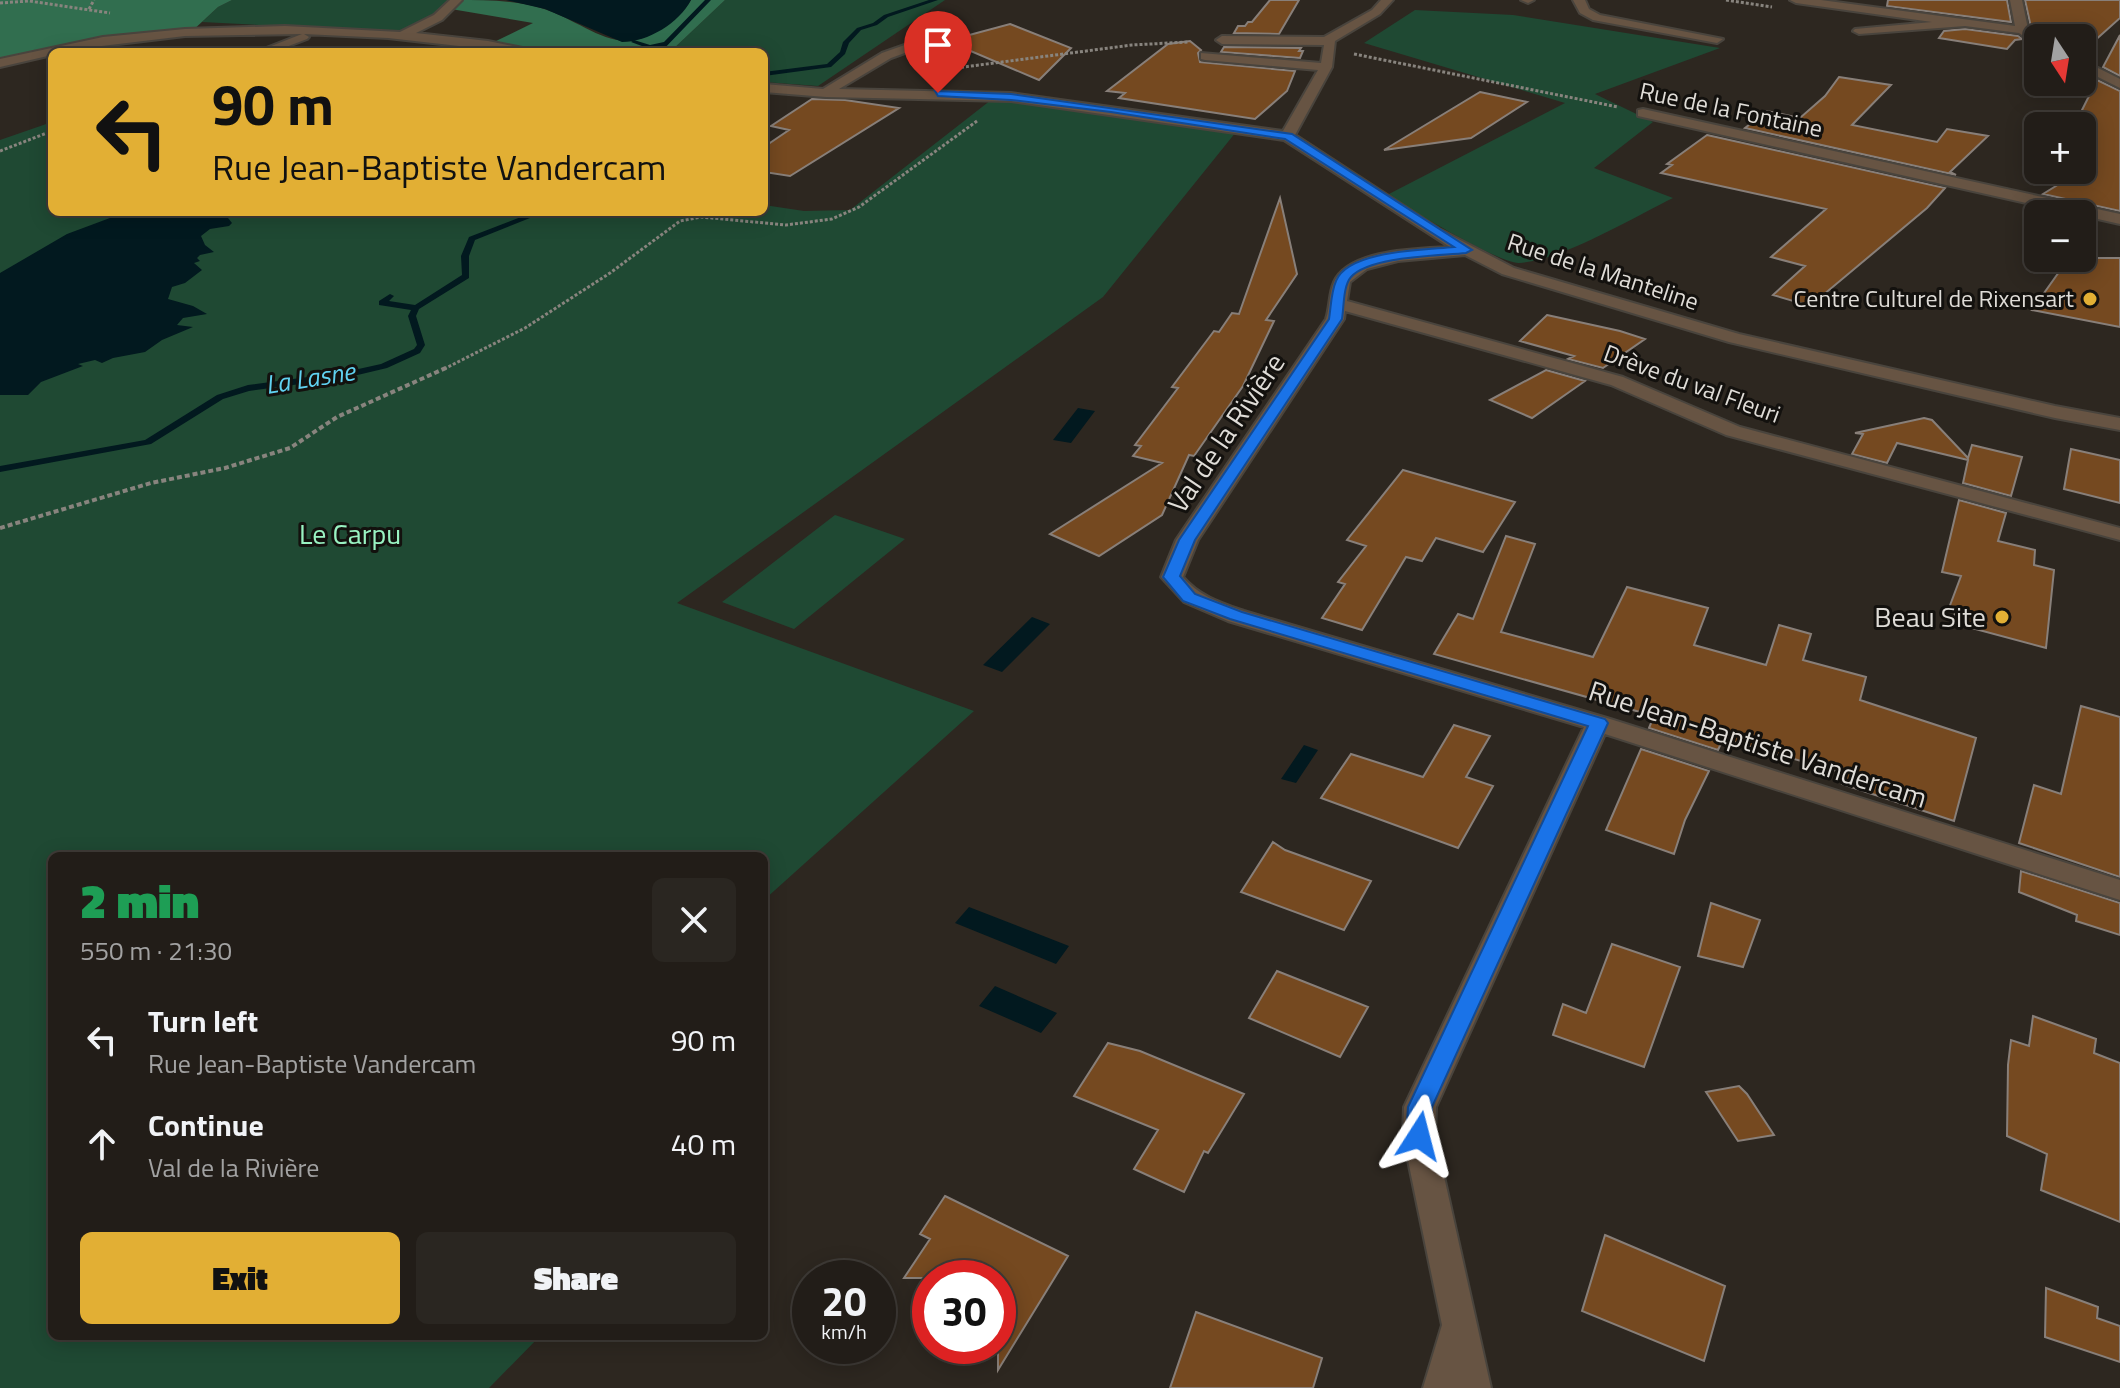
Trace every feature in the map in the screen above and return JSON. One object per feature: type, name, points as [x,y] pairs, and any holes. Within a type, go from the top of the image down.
[{"type":"street","points":[[397,37],[437,18],[451,9],[456,0]]},
{"type":"street","points":[[1222,40],[1328,46],[1376,12],[1387,0]]},
{"type":"street","points":[[1579,0],[1584,11],[1597,18],[1717,39]]},
{"type":"street","points":[[1796,0],[2022,30],[2016,0]]},
{"type":"street","points":[[1859,31],[1965,23]]},
{"type":"street","points":[[75,48],[135,36],[202,31],[317,32],[499,48]]},
{"type":"street","points":[[273,48],[317,32]]},
{"type":"street","points":[[826,93],[856,70],[885,55],[953,32]]},
{"type":"street","points":[[1288,136],[1291,122],[1326,67],[1328,46]]},
{"type":"street","points":[[0,63],[48,53]]},
{"type":"street","points":[[1205,56],[1326,67]]},
{"type":"street","points":[[2096,71],[2120,84]]},
{"type":"street","name":"Rue de la Manteline","points":[[768,88],[826,93],[1011,97],[1288,136],[1466,250],[1508,271],[1735,338],[2055,412],[2120,424]]},
{"type":"street","name":"Rue de la Fontaine","points":[[1643,113],[2120,219]]},
{"type":"street","name":"Val de la Rivière","points":[[1377,658],[1236,616],[1189,598],[1172,577],[1187,540],[1335,319],[1342,281],[1359,265],[1386,258],[1466,250]]},
{"type":"street","name":"Drève du val Fleuri","points":[[1340,304],[1617,381],[1733,431],[2120,534]]},
{"type":"street","name":"Rue Jean-Baptiste Vandercam","points":[[1377,658],[1598,723],[2120,890]]},
{"type":"street","points":[[1473,1388],[1419,1136],[1420,1107],[1598,723]]},
{"type":"street","points":[[1441,1388],[1459,1324]]},
{"type":"path","points":[[89,9],[94,0]]},
{"type":"path","points":[[950,69],[1132,45],[1222,40]]},
{"type":"path","name":"Rue de la Fontaine","points":[[1328,46],[1643,113]]},
{"type":"path","points":[[0,528],[151,483],[225,468],[290,448],[337,417],[411,386],[525,328],[610,273],[680,221],[701,217],[786,225],[832,219],[847,213],[1011,97]]},
{"type":"path","points":[[0,151],[48,133]]},
{"type":"green space","points":[[0,0],[232,0],[218,7],[190,33],[48,48],[48,51],[0,59]]},
{"type":"green space","points":[[232,0],[456,0],[437,17],[394,32],[202,22],[218,7]]},
{"type":"green space","points":[[456,0],[530,5],[558,14],[603,36],[632,40],[648,36],[665,25],[691,0],[725,0],[674,48],[531,48],[494,42],[533,23],[451,9]]},
{"type":"green space","points":[[725,0],[945,0],[818,86],[768,82],[768,48],[674,48]]},
{"type":"green space","points":[[1415,10],[1513,15],[1720,48],[1595,94],[1653,122],[1594,168],[1673,198],[1576,246],[1519,263],[1493,255],[1387,195],[1565,103],[1364,43]]},
{"type":"green space","name":"Le Carpu","points":[[991,100],[1072,108],[1236,132],[1103,297],[677,603],[974,711],[768,896],[768,852],[48,852],[48,1340],[536,1340],[489,1388],[0,1388],[0,140],[48,123],[48,216],[768,216],[768,206],[804,211],[850,210]]},
{"type":"green space","points":[[835,515],[905,539],[794,629],[722,602]]},
{"type":"water","points":[[506,0],[691,0],[679,16],[662,30],[642,39],[622,42],[545,9]]},
{"type":"water","points":[[115,216],[221,216],[232,223],[210,229],[201,236],[205,245],[214,252],[200,255],[197,258],[200,261],[194,263],[202,270],[185,283],[172,287],[168,299],[193,306],[207,314],[183,318],[177,325],[193,327],[162,340],[145,352],[102,363],[95,360],[78,364],[83,366],[41,382],[28,395],[0,395],[0,273],[67,234]]},
{"type":"water","points":[[1078,408],[1095,411],[1071,443],[1053,440]]},
{"type":"water","points":[[1032,617],[1050,624],[1002,672],[983,665]]},
{"type":"water","points":[[1304,745],[1318,750],[1296,783],[1281,779]]},
{"type":"water","points":[[969,907],[1069,946],[1056,964],[955,923]]},
{"type":"water","points":[[995,986],[1057,1013],[1041,1033],[979,1006]]},
{"type":"building","points":[[1270,0],[1299,0],[1279,34],[1234,33],[1238,26],[1252,22]]},
{"type":"building","points":[[1888,0],[2007,0],[2011,22],[1887,6]]},
{"type":"building","points":[[2025,0],[2120,0],[2120,18],[2096,39],[2096,24],[2030,24]]},
{"type":"building","points":[[1010,24],[1071,48],[1039,80],[947,41]]},
{"type":"building","points":[[1965,29],[2022,39],[2015,40],[2007,49],[1939,38],[1944,31]]},
{"type":"building","points":[[2120,35],[2120,76],[2103,67]]},
{"type":"building","points":[[1190,41],[1201,50],[1198,53],[1200,62],[1295,71],[1287,91],[1255,119],[1119,98],[1125,93],[1107,91],[1168,44]]},
{"type":"building","points":[[1224,47],[1301,48],[1299,51],[1303,51],[1300,58],[1221,52]]},
{"type":"building","points":[[1839,77],[1891,85],[1852,125],[1937,142],[1947,129],[1988,136],[1950,172],[1956,175],[1745,128],[1767,111],[1800,118],[1825,96]]},
{"type":"building","points":[[2096,82],[2120,91],[2120,211],[2096,206],[2096,200],[2070,200],[2043,194],[2059,184],[2096,184],[2096,112],[2082,110],[2089,96],[2096,96]]},
{"type":"building","points":[[1480,92],[1527,102],[1471,138],[1384,150]]},
{"type":"building","points":[[812,99],[845,100],[899,108],[790,176],[768,173],[768,144],[789,130],[771,126]]},
{"type":"building","points":[[1707,135],[1945,188],[1927,208],[1810,306],[1773,295],[1805,266],[1771,257],[1826,209],[1661,173],[1672,165],[1667,164]]},
{"type":"building","points":[[1280,198],[1297,274],[1266,320],[1274,321],[1243,386],[1194,456],[1189,455],[1162,515],[1099,556],[1050,534],[1162,463],[1133,456],[1141,446],[1135,445],[1178,388],[1172,387],[1214,331],[1219,332],[1232,313],[1239,314]]},
{"type":"building","name":"Centre Culturel de Rixensart","points":[[2096,258],[2120,258],[2120,327],[2032,310],[2059,272],[2096,272]]},
{"type":"building","points":[[1547,315],[1645,339],[1603,368],[1568,359],[1574,356],[1520,341]]},
{"type":"building","points":[[1546,370],[1585,381],[1532,418],[1490,400]]},
{"type":"building","points":[[1924,418],[1932,420],[1968,458],[1972,445],[2022,457],[2011,496],[1963,483],[1968,460],[1897,443],[1887,463],[1852,454],[1863,434],[1855,433]]},
{"type":"building","points":[[2071,449],[2120,460],[2120,503],[2064,489]]},
{"type":"building","points":[[1403,470],[1515,502],[1483,552],[1436,538],[1422,561],[1406,557],[1362,630],[1322,618],[1345,584],[1338,582],[1366,546],[1347,540]]},
{"type":"building","points":[[1959,500],[2006,513],[1998,541],[2035,550],[2034,565],[2054,570],[2046,648],[1953,623],[1955,612],[1949,608],[1961,576],[1942,572]]},
{"type":"building","points":[[1506,536],[1535,544],[1501,632],[1593,657],[1627,587],[1708,608],[1694,645],[1766,665],[1779,625],[1811,634],[1803,660],[1866,677],[1860,700],[1976,738],[1954,821],[1842,784],[1844,773],[1723,739],[1718,750],[1649,728],[1654,716],[1434,654],[1458,614],[1473,619]]},
{"type":"building","points":[[2081,706],[2120,717],[2120,877],[2019,843],[2034,785],[2061,794]]},
{"type":"building","points":[[1454,725],[1490,736],[1466,777],[1493,786],[1458,848],[1321,798],[1351,754],[1423,777]]},
{"type":"building","points":[[1641,749],[1709,771],[1685,820],[1674,854],[1606,830]]},
{"type":"building","points":[[1273,842],[1285,850],[1371,881],[1344,930],[1241,892]]},
{"type":"building","points":[[2021,871],[2120,903],[2120,935],[2076,921],[2077,915],[2019,892]]},
{"type":"building","points":[[1711,903],[1760,920],[1743,967],[1698,956]]},
{"type":"building","points":[[1612,944],[1680,967],[1644,1067],[1553,1035],[1563,1004],[1586,1013]]},
{"type":"building","points":[[1277,971],[1368,1007],[1340,1057],[1249,1018]]},
{"type":"building","points":[[2033,1016],[2096,1039],[2094,1053],[2120,1063],[2120,1222],[2041,1190],[2047,1154],[2007,1136],[2011,1040],[2029,1046]]},
{"type":"building","points":[[1108,1043],[1140,1051],[1244,1094],[1208,1153],[1204,1151],[1184,1192],[1134,1169],[1158,1130],[1074,1096]]},
{"type":"building","points":[[1739,1086],[1774,1135],[1738,1141],[1706,1092]]},
{"type":"building","points":[[945,1196],[1068,1256],[1016,1341],[1016,1260],[916,1260],[930,1239],[920,1234]]},
{"type":"building","points":[[1605,1235],[1725,1286],[1704,1361],[1582,1311]]},
{"type":"building","points":[[912,1266],[912,1278],[904,1278]]},
{"type":"building","points":[[2046,1288],[2098,1307],[2097,1318],[2120,1326],[2120,1362],[2045,1337]]},
{"type":"building","points":[[1196,1312],[1322,1358],[1313,1388],[1170,1388]]},
{"type":"waterway","points":[[662,48],[708,0]]},
{"type":"waterway","name":"La Lasne","points":[[768,74],[829,66],[843,53],[846,42],[859,29],[875,24],[886,16],[935,0]]},
{"type":"waterway","points":[[634,42],[650,47],[664,44]]},
{"type":"waterway","name":"La Lasne","points":[[416,308],[466,276],[465,256],[472,239],[531,216]]},
{"type":"waterway","points":[[390,296],[382,303],[416,308]]},
{"type":"waterway","name":"La Lasne","points":[[0,469],[148,442],[220,397],[248,388],[345,375],[384,366],[417,351],[421,345],[412,316],[416,308]]},
{"type":"place","name":"Centre Culturel de Rixensart","points":[[2090,299]]},
{"type":"place","name":"Beau Site","points":[[2002,617]]},
{"type":"route","points":[[938,93],[1011,97],[1111,109],[1288,136],[1466,250],[1386,258],[1359,265],[1348,273],[1342,281],[1335,319],[1187,540],[1172,577],[1189,598],[1236,616],[1598,723],[1420,1107],[1419,1136]]}]
